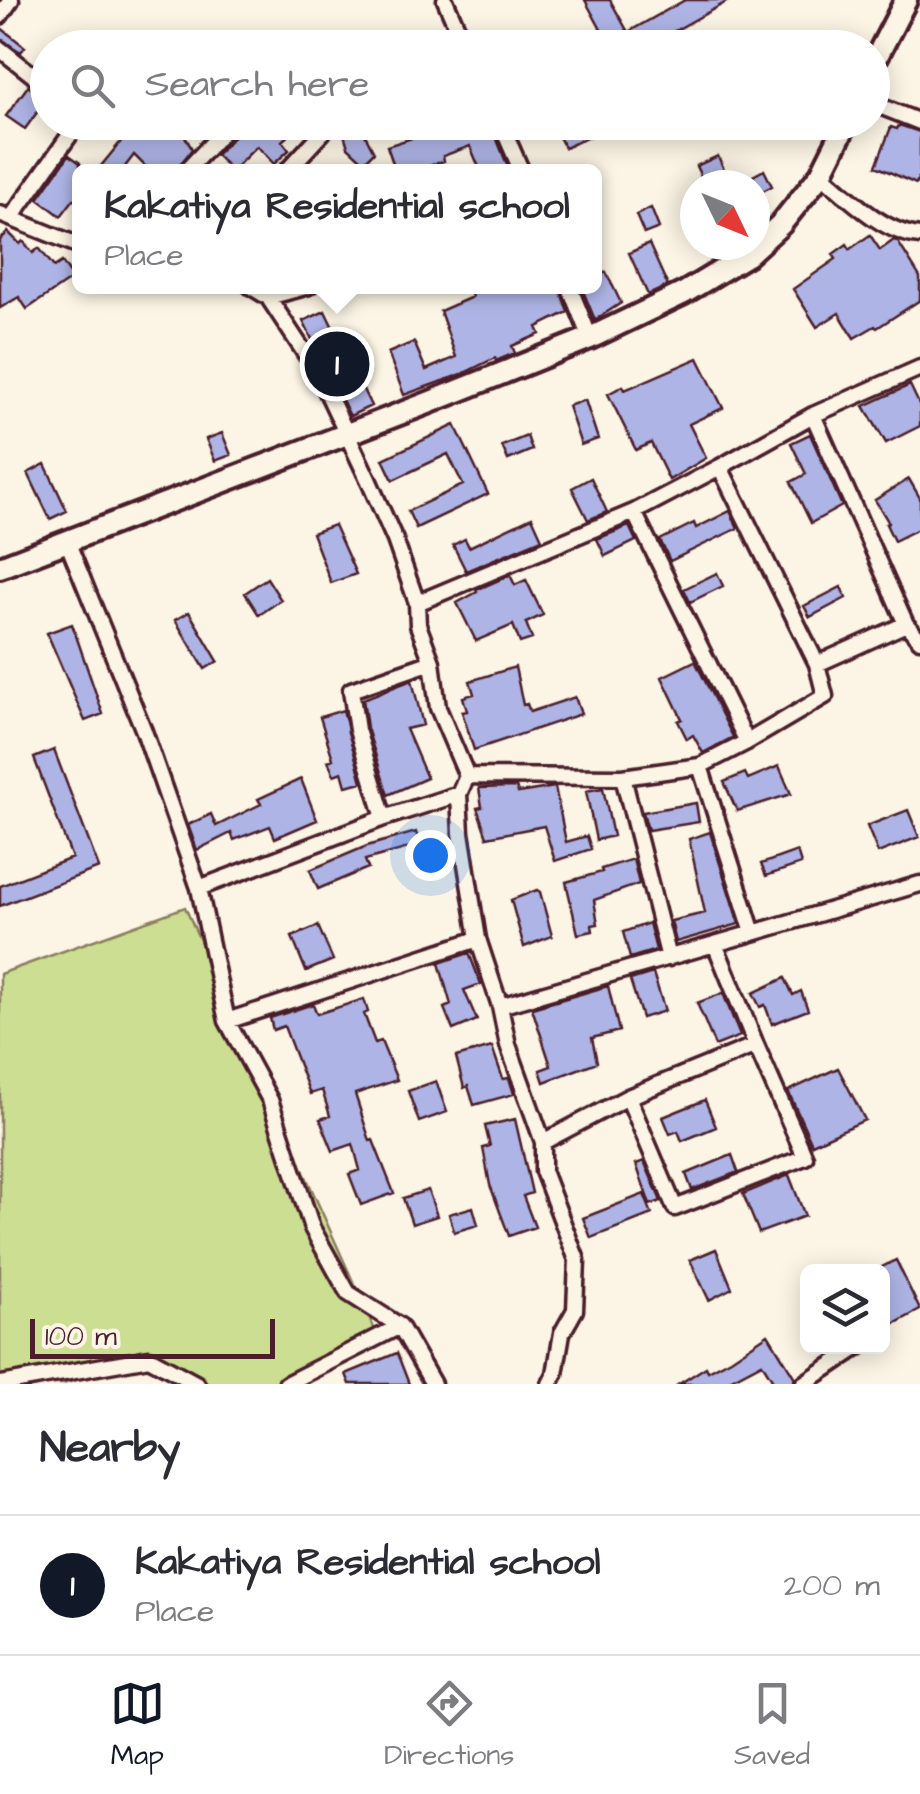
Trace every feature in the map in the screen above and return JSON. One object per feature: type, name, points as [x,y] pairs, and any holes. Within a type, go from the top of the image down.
[{"type":"main road","points":[[890,31],[906,0]]},
{"type":"main road","points":[[0,566],[590,338],[684,293],[748,255],[782,224],[822,174],[838,140]]},
{"type":"street","points":[[0,16],[11,0]]},
{"type":"street","points":[[445,0],[458,30]]},
{"type":"street","points":[[0,49],[30,72]]},
{"type":"street","points":[[890,110],[920,122]]},
{"type":"street","points":[[66,140],[6,216],[72,243]]},
{"type":"street","points":[[193,164],[215,140]]},
{"type":"street","points":[[293,164],[316,140]]},
{"type":"street","points":[[508,140],[518,164]]},
{"type":"street","points":[[822,174],[863,210],[893,227],[920,236]]},
{"type":"street","points":[[264,294],[318,373],[395,540],[417,603],[418,626],[432,662],[438,708],[466,776],[459,794],[461,833],[478,940],[500,1006],[508,1045],[544,1142],[544,1171],[577,1260],[574,1310],[562,1334],[550,1384]]},
{"type":"street","points":[[268,296],[276,294]]},
{"type":"street","points":[[572,294],[590,338]]},
{"type":"street","points":[[417,603],[634,512],[813,415],[919,373]]},
{"type":"street","points":[[813,415],[906,624],[920,640]]},
{"type":"street","points":[[466,776],[623,776],[700,766],[825,696],[817,664],[720,468]]},
{"type":"street","points":[[634,512],[746,742]]},
{"type":"street","points":[[67,541],[144,731],[199,888],[227,1021],[270,1100],[312,1228],[348,1293],[400,1326],[433,1384]]},
{"type":"street","points":[[817,664],[906,624]]},
{"type":"street","points":[[384,818],[357,730],[351,690],[432,662]]},
{"type":"street","points":[[700,766],[753,933]]},
{"type":"street","points":[[623,776],[669,958]]},
{"type":"street","points":[[199,888],[459,794]]},
{"type":"street","points":[[500,1006],[920,884]]},
{"type":"street","points":[[227,1021],[478,940]]},
{"type":"street","points":[[628,1097],[675,1208],[805,1157],[714,944]]},
{"type":"street","points":[[544,1142],[628,1097],[756,1045]]},
{"type":"street","points":[[286,1384],[400,1326]]},
{"type":"street","points":[[804,1384],[848,1354]]},
{"type":"street","points":[[2,1384],[149,1358],[198,1384]]},
{"type":"green space","points":[[185,907],[378,1337],[286,1384],[197,1384],[149,1358],[63,1384],[0,1384],[0,974]]},
{"type":"building","points":[[585,0],[610,0],[627,30],[601,30]]},
{"type":"building","points":[[685,0],[730,0],[676,30],[632,30]]},
{"type":"building","points":[[0,27],[25,47],[21,52],[0,39]]},
{"type":"building","points":[[30,88],[30,122],[25,129],[6,116]]},
{"type":"building","points":[[899,125],[920,132],[920,174],[916,184],[876,166],[886,140],[890,140],[891,127],[897,129]]},
{"type":"building","points":[[122,140],[187,140],[192,149],[181,164],[143,164],[134,155],[127,164],[103,164]]},
{"type":"building","points":[[230,140],[283,140],[289,150],[274,164],[257,146],[239,164],[225,164],[216,155]]},
{"type":"building","points":[[346,140],[368,140],[374,152],[364,162]]},
{"type":"building","points":[[406,140],[497,140],[507,164],[478,164],[470,146],[443,156],[444,161],[436,164],[393,164],[387,146]]},
{"type":"building","points":[[561,140],[582,140],[565,148]]},
{"type":"building","points":[[69,155],[80,163],[72,164],[72,202],[61,216],[38,199]]},
{"type":"building","points":[[718,156],[724,170],[698,170],[696,166]]},
{"type":"building","points":[[651,208],[659,228],[644,234],[636,215]]},
{"type":"building","points":[[8,232],[33,253],[39,248],[54,267],[62,262],[72,279],[27,309],[19,297],[0,308],[0,240]]},
{"type":"building","points":[[870,235],[880,250],[894,240],[898,242],[920,277],[920,300],[854,338],[839,313],[817,327],[793,289],[836,259],[833,254],[847,244],[850,249]]},
{"type":"building","points":[[649,244],[668,286],[648,295],[629,253]]},
{"type":"building","points":[[606,272],[621,303],[595,320],[584,294],[602,294],[602,274]]},
{"type":"building","points":[[471,294],[562,294],[568,312],[537,327],[540,334],[512,346],[515,353],[404,395],[388,353],[414,342],[426,370],[456,357],[440,311],[472,297]]},
{"type":"building","points":[[325,311],[371,406],[350,416],[303,321]]},
{"type":"building","points":[[698,358],[723,408],[689,424],[706,458],[669,480],[651,443],[636,450],[608,394]]},
{"type":"building","points":[[910,385],[920,406],[920,426],[886,443],[864,406]]},
{"type":"building","points":[[585,400],[598,439],[581,445],[568,406]]},
{"type":"building","points":[[455,425],[488,494],[416,528],[408,511],[463,485],[448,454],[393,480],[383,459]]},
{"type":"building","points":[[222,433],[231,455],[215,461],[206,439]]},
{"type":"building","points":[[810,434],[842,506],[811,523],[791,482],[806,474],[791,443]]},
{"type":"building","points":[[527,436],[532,450],[508,460],[502,446]]},
{"type":"building","points":[[45,464],[67,511],[50,519],[28,473]]},
{"type":"building","points":[[591,478],[607,512],[588,520],[572,488]]},
{"type":"building","points":[[909,479],[920,498],[920,528],[894,541],[886,524],[889,523],[875,500]]},
{"type":"building","points":[[730,511],[738,528],[670,561],[660,540]]},
{"type":"building","points":[[532,517],[542,539],[466,571],[453,545],[465,539],[469,547]]},
{"type":"building","points":[[334,525],[356,574],[331,583],[312,533]]},
{"type":"building","points":[[629,526],[636,541],[605,556],[597,539]]},
{"type":"building","points":[[717,573],[723,586],[690,602],[684,589]]},
{"type":"building","points":[[510,575],[515,585],[526,580],[543,615],[526,623],[532,639],[520,643],[513,625],[476,641],[457,603]]},
{"type":"building","points":[[267,578],[281,600],[259,615],[245,593]]},
{"type":"building","points":[[841,587],[846,598],[810,617],[804,606]]},
{"type":"building","points":[[189,612],[218,661],[205,669],[175,620]]},
{"type":"building","points":[[72,624],[103,714],[85,721],[47,633]]},
{"type":"building","points":[[695,661],[733,737],[703,753],[693,735],[687,739],[662,677]]},
{"type":"building","points":[[515,667],[523,705],[527,704],[530,712],[575,697],[581,714],[474,750],[462,712],[467,711],[463,697],[474,694],[470,681]]},
{"type":"building","points":[[412,680],[423,725],[406,729],[427,778],[388,795],[367,728],[363,699]]},
{"type":"building","points":[[343,710],[362,782],[346,786],[342,772],[334,775],[328,761],[333,759],[320,717]]},
{"type":"building","points":[[54,750],[99,868],[0,906],[0,886],[72,858],[34,758]]},
{"type":"building","points":[[779,766],[791,794],[737,811],[724,782],[745,773],[748,779]]},
{"type":"building","points":[[301,779],[317,820],[275,838],[270,826],[234,840],[231,833],[197,850],[188,825],[211,814],[216,826],[261,804],[258,799]]},
{"type":"building","points":[[516,787],[518,793],[555,787],[566,842],[587,836],[591,849],[555,861],[544,826],[487,837],[477,808],[482,807],[479,788]]},
{"type":"building","points":[[603,788],[613,836],[596,840],[586,791]]},
{"type":"building","points":[[696,803],[699,822],[648,830],[643,812]]},
{"type":"building","points":[[908,810],[919,837],[878,853],[867,826]]},
{"type":"building","points":[[416,832],[420,845],[365,860],[368,868],[318,889],[310,870],[367,846]]},
{"type":"building","points":[[710,832],[739,924],[676,942],[671,921],[705,913],[689,839]]},
{"type":"building","points":[[797,851],[801,864],[766,876],[761,864]]},
{"type":"building","points":[[633,859],[639,884],[594,900],[598,924],[592,925],[593,931],[578,934],[566,882]]},
{"type":"building","points":[[537,890],[552,936],[524,947],[511,900]]},
{"type":"building","points":[[649,923],[656,950],[630,958],[623,932]]},
{"type":"building","points":[[318,926],[333,960],[306,971],[292,937]]},
{"type":"building","points":[[469,953],[481,984],[464,990],[477,1020],[453,1030],[444,1008],[451,1005],[439,963]]},
{"type":"building","points":[[653,973],[665,1011],[642,1018],[630,980]]},
{"type":"building","points":[[785,978],[793,995],[801,991],[808,1010],[772,1024],[765,1005],[760,1007],[753,993]]},
{"type":"building","points":[[608,986],[619,1031],[592,1038],[597,1062],[544,1082],[540,1070],[551,1066],[532,1008]]},
{"type":"building","points":[[723,993],[740,1036],[715,1046],[697,1003]]},
{"type":"building","points":[[364,999],[368,1012],[364,1014],[375,1043],[381,1041],[397,1080],[355,1094],[370,1141],[373,1140],[394,1193],[361,1205],[349,1174],[360,1170],[353,1144],[333,1151],[320,1119],[330,1116],[322,1090],[310,1094],[284,1026],[273,1030],[270,1018],[313,1004],[317,1014]]},
{"type":"building","points":[[492,1047],[503,1079],[509,1078],[514,1094],[474,1105],[468,1086],[464,1088],[456,1057]]},
{"type":"building","points":[[838,1068],[865,1120],[812,1144],[788,1091]]},
{"type":"building","points":[[436,1081],[447,1112],[419,1122],[408,1091]]},
{"type":"building","points":[[705,1100],[716,1127],[682,1141],[678,1131],[670,1134],[663,1117]]},
{"type":"building","points":[[515,1119],[532,1193],[523,1196],[535,1227],[509,1236],[490,1185],[483,1148],[490,1146],[485,1126]]},
{"type":"building","points":[[732,1155],[738,1172],[692,1190],[686,1174]]},
{"type":"building","points":[[644,1161],[661,1201],[650,1205],[636,1164]]},
{"type":"building","points":[[789,1175],[805,1216],[759,1233],[743,1194]]},
{"type":"building","points":[[428,1190],[437,1216],[412,1224],[403,1198]]},
{"type":"building","points":[[644,1194],[652,1214],[591,1238],[583,1218]]},
{"type":"building","points":[[473,1207],[478,1225],[454,1232],[449,1214]]},
{"type":"building","points":[[716,1249],[732,1288],[709,1300],[690,1260]]},
{"type":"building","points":[[896,1260],[920,1310],[892,1325],[890,1264]]},
{"type":"building","points":[[768,1334],[795,1378],[792,1384],[775,1384],[762,1363],[722,1384],[679,1384],[706,1367],[708,1371],[731,1359]]},
{"type":"building","points":[[397,1353],[409,1384],[350,1384],[346,1374]]},
{"type":"place","name":"Kakatiya Residential school","points":[[337,364]]}]
